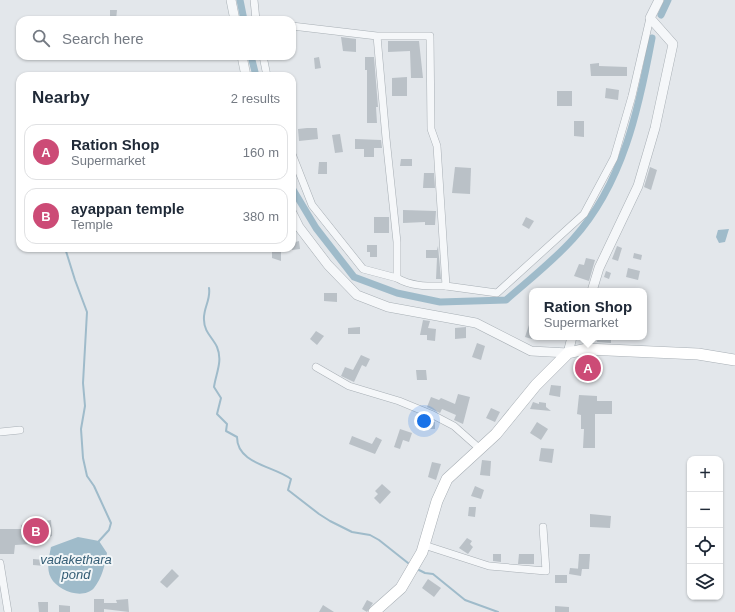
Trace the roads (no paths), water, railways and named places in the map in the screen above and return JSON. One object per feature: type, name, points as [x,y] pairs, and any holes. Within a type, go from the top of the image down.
[{"type":"main road","points":[[374,612],[401,588],[422,552],[436,501],[447,479],[496,434],[536,385],[568,353],[586,349],[698,354],[735,360]]},
{"type":"street","points":[[231,0],[234,16]]},
{"type":"street","points":[[254,0],[256,16]]},
{"type":"street","points":[[296,164],[312,205],[363,269],[397,278],[405,283],[446,286],[497,293],[584,214],[614,158],[632,96],[650,18],[659,0]]},
{"type":"street","points":[[593,288],[599,268],[638,186],[656,121],[673,44],[650,18]]},
{"type":"street","points":[[296,26],[377,36],[430,36],[431,129],[437,146],[446,286]]},
{"type":"street","points":[[377,36],[397,242],[397,278]]},
{"type":"street","points":[[243,60],[245,72]]},
{"type":"street","points":[[264,60],[266,72]]},
{"type":"street","points":[[296,221],[328,265],[357,295],[388,307],[476,322],[531,351],[568,353],[571,340]]},
{"type":"street","points":[[316,367],[349,386],[399,401],[433,414],[454,426],[480,449]]},
{"type":"street","points":[[0,432],[20,430]]},
{"type":"street","points":[[424,545],[489,566],[546,571],[543,527]]},
{"type":"street","points":[[0,563],[8,612]]},
{"type":"water","points":[[729,229],[725,242],[719,243],[716,237],[718,230]]},
{"type":"water","name":"vadakethara pond","points":[[78,537],[99,541],[107,553],[103,571],[97,584],[89,592],[77,594],[65,590],[54,583],[49,574],[48,563],[51,547]]},
{"type":"waterway","points":[[240,0],[243,16]]},
{"type":"waterway","points":[[661,15],[668,0]]},
{"type":"waterway","points":[[296,195],[316,228],[354,277],[397,293],[440,302],[506,300],[549,263],[573,239],[605,194],[617,170],[634,118],[652,38]]},
{"type":"waterway","points":[[252,60],[255,72]]},
{"type":"waterway","points":[[66,252],[87,312],[83,383],[85,406],[81,429],[83,458],[87,476],[94,486],[111,523],[109,530],[99,541]]},
{"type":"waterway","points":[[209,288],[204,324],[219,352],[219,362],[214,387],[221,398],[217,414],[227,424],[226,431],[237,437],[239,446],[243,453],[250,459],[291,479],[288,490],[319,514],[352,532],[370,535],[379,540],[408,563]]},
{"type":"waterway","points":[[419,570],[425,573],[433,574],[465,600],[498,612]]},
{"type":"place","name":"Ration Shop","points":[[588,368]]},
{"type":"place","name":"ayappan temple","points":[[36,531]]}]
